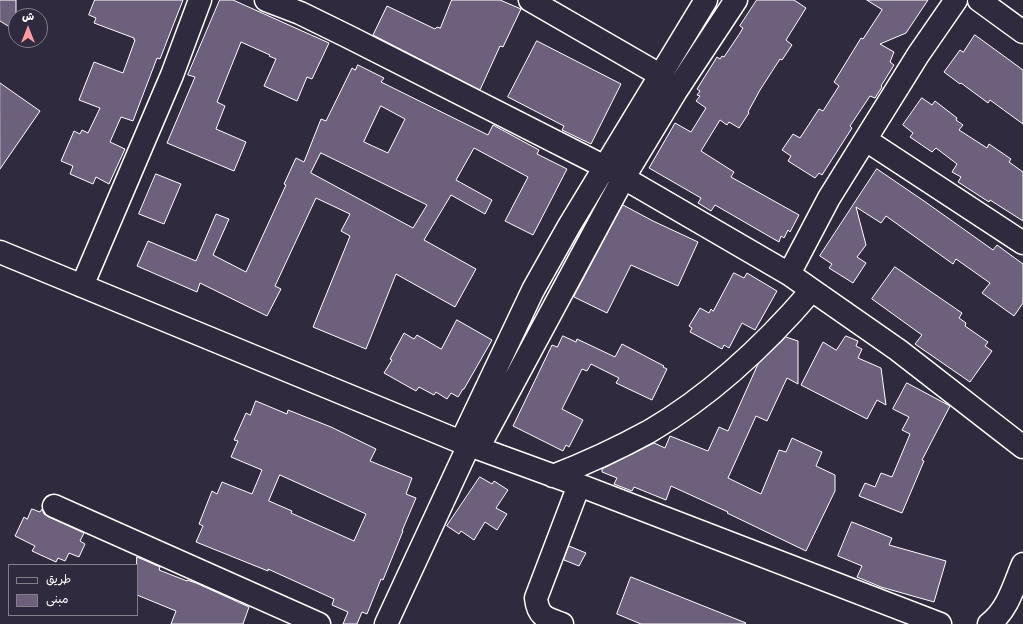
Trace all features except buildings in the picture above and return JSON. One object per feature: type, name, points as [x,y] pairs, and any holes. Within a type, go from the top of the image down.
[{"type":"street","points":[[82,286],[172,76],[200,0]]},
{"type":"street","points":[[266,0],[300,13],[349,37],[605,167],[790,274],[898,350],[1023,447]]},
{"type":"street","points":[[530,0],[660,75]]},
{"type":"street","points":[[386,624],[469,445],[533,290],[568,226],[706,0]]},
{"type":"street","points":[[469,445],[624,177],[676,91],[736,0]]},
{"type":"street","points":[[790,274],[829,198],[918,55],[956,0]]},
{"type":"street","points":[[979,0],[1023,32]]},
{"type":"street","points":[[866,140],[1023,243]]},
{"type":"street","points":[[0,252],[469,445],[579,485],[940,624]]},
{"type":"street","points":[[553,476],[587,463],[626,444],[657,426],[704,394],[738,367],[764,343],[812,290]]},
{"type":"street","points":[[562,624],[543,616],[537,608],[536,598],[579,485]]},
{"type":"street","points":[[54,506],[319,624]]},
{"type":"street","points":[[989,624],[996,619],[1002,611],[1023,564]]}]
